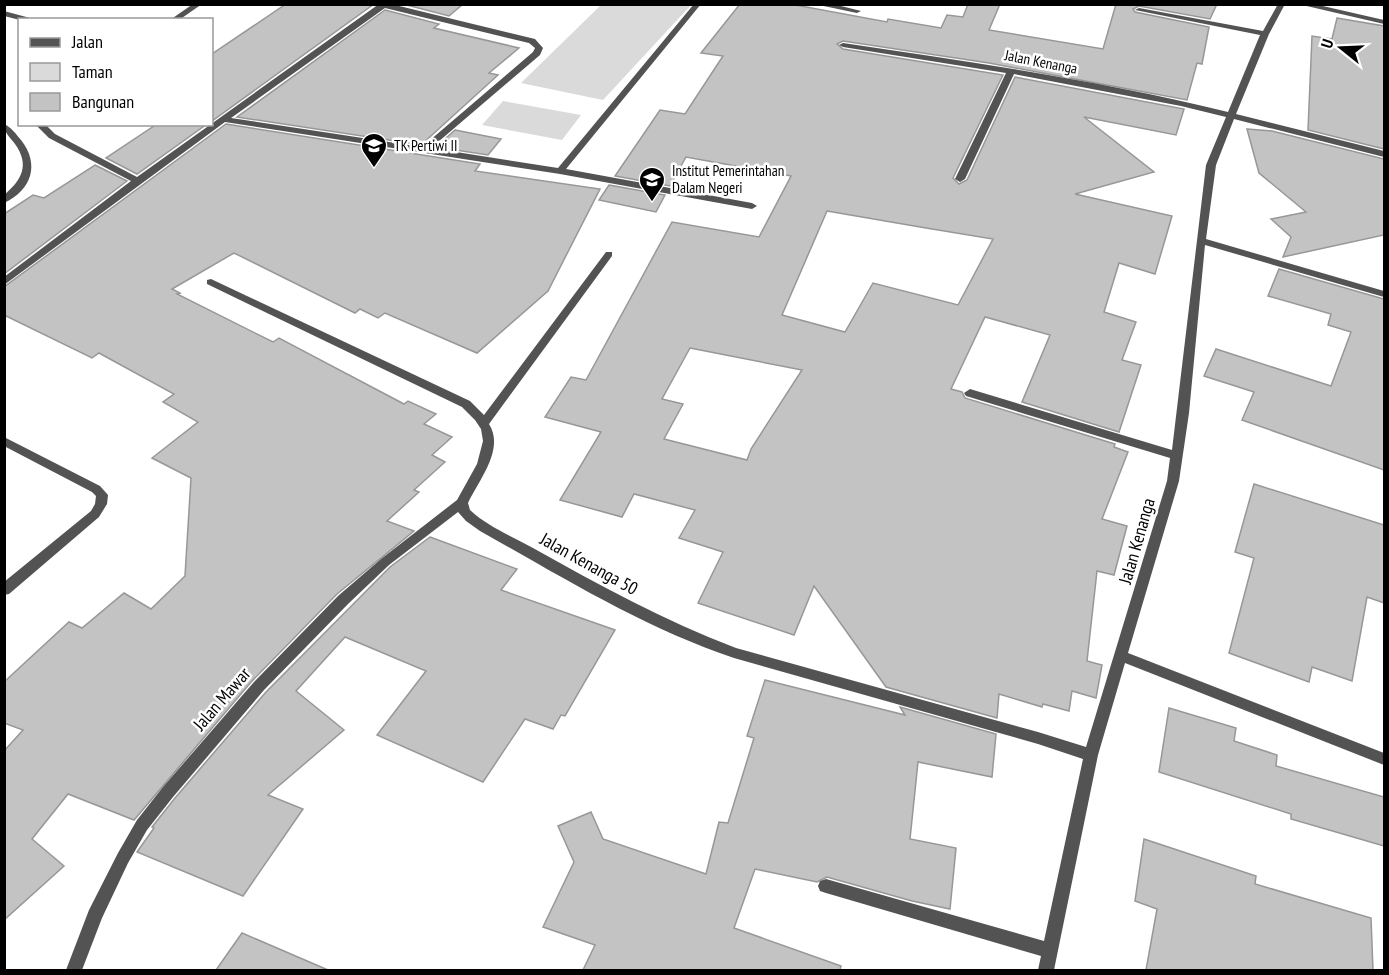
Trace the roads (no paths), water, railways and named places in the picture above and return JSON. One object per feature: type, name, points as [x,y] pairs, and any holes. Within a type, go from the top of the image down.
[{"type":"street","points":[[176,18],[199,4]]},
{"type":"street","points":[[560,171],[698,4]]},
{"type":"street","points":[[817,4],[857,11]]},
{"type":"street","name":"Jalan Kenanga","points":[[1046,970],[1091,755],[1161,526],[1177,456],[1211,165],[1265,34],[1282,4]]},
{"type":"street","points":[[1301,4],[1384,22]]},
{"type":"street","points":[[4,282],[137,181],[384,5],[532,41],[539,48],[537,53],[425,149]]},
{"type":"street","points":[[1139,10],[1265,34]]},
{"type":"street","points":[[4,13],[20,18]]},
{"type":"street","name":"Jalan Kenanga","points":[[843,45],[1011,72],[1181,103],[1384,154]]},
{"type":"street","points":[[960,179],[1011,72]]},
{"type":"street","points":[[223,119],[560,171],[752,206]]},
{"type":"street","points":[[4,126],[28,157],[30,167],[21,187],[4,200]]},
{"type":"street","points":[[41,126],[52,136],[137,181]]},
{"type":"street","points":[[1201,241],[1384,294]]},
{"type":"street","points":[[485,422],[609,254]]},
{"type":"street","points":[[211,282],[466,404],[485,422],[490,436],[487,450],[462,503]]},
{"type":"street","points":[[970,393],[1177,456]]},
{"type":"street","points":[[4,441],[96,489],[102,495],[101,504],[95,514],[4,590]]},
{"type":"street","name":"Jalan Kenanga 50","points":[[462,503],[464,512],[469,517],[641,613],[706,643],[1091,755]]},
{"type":"street","name":"Jalan Mawar","points":[[74,970],[95,915],[123,858],[142,825],[168,792],[259,686],[343,600],[394,555],[462,503]]},
{"type":"street","points":[[1122,656],[1384,759]]},
{"type":"street","points":[[825,886],[1050,951]]},
{"type":"place","name":"TK Pertiwi II","points":[[374,169]]},
{"type":"place","name":"Institut Pemerintahan Dalam Negeri","points":[[652,203]]}]
